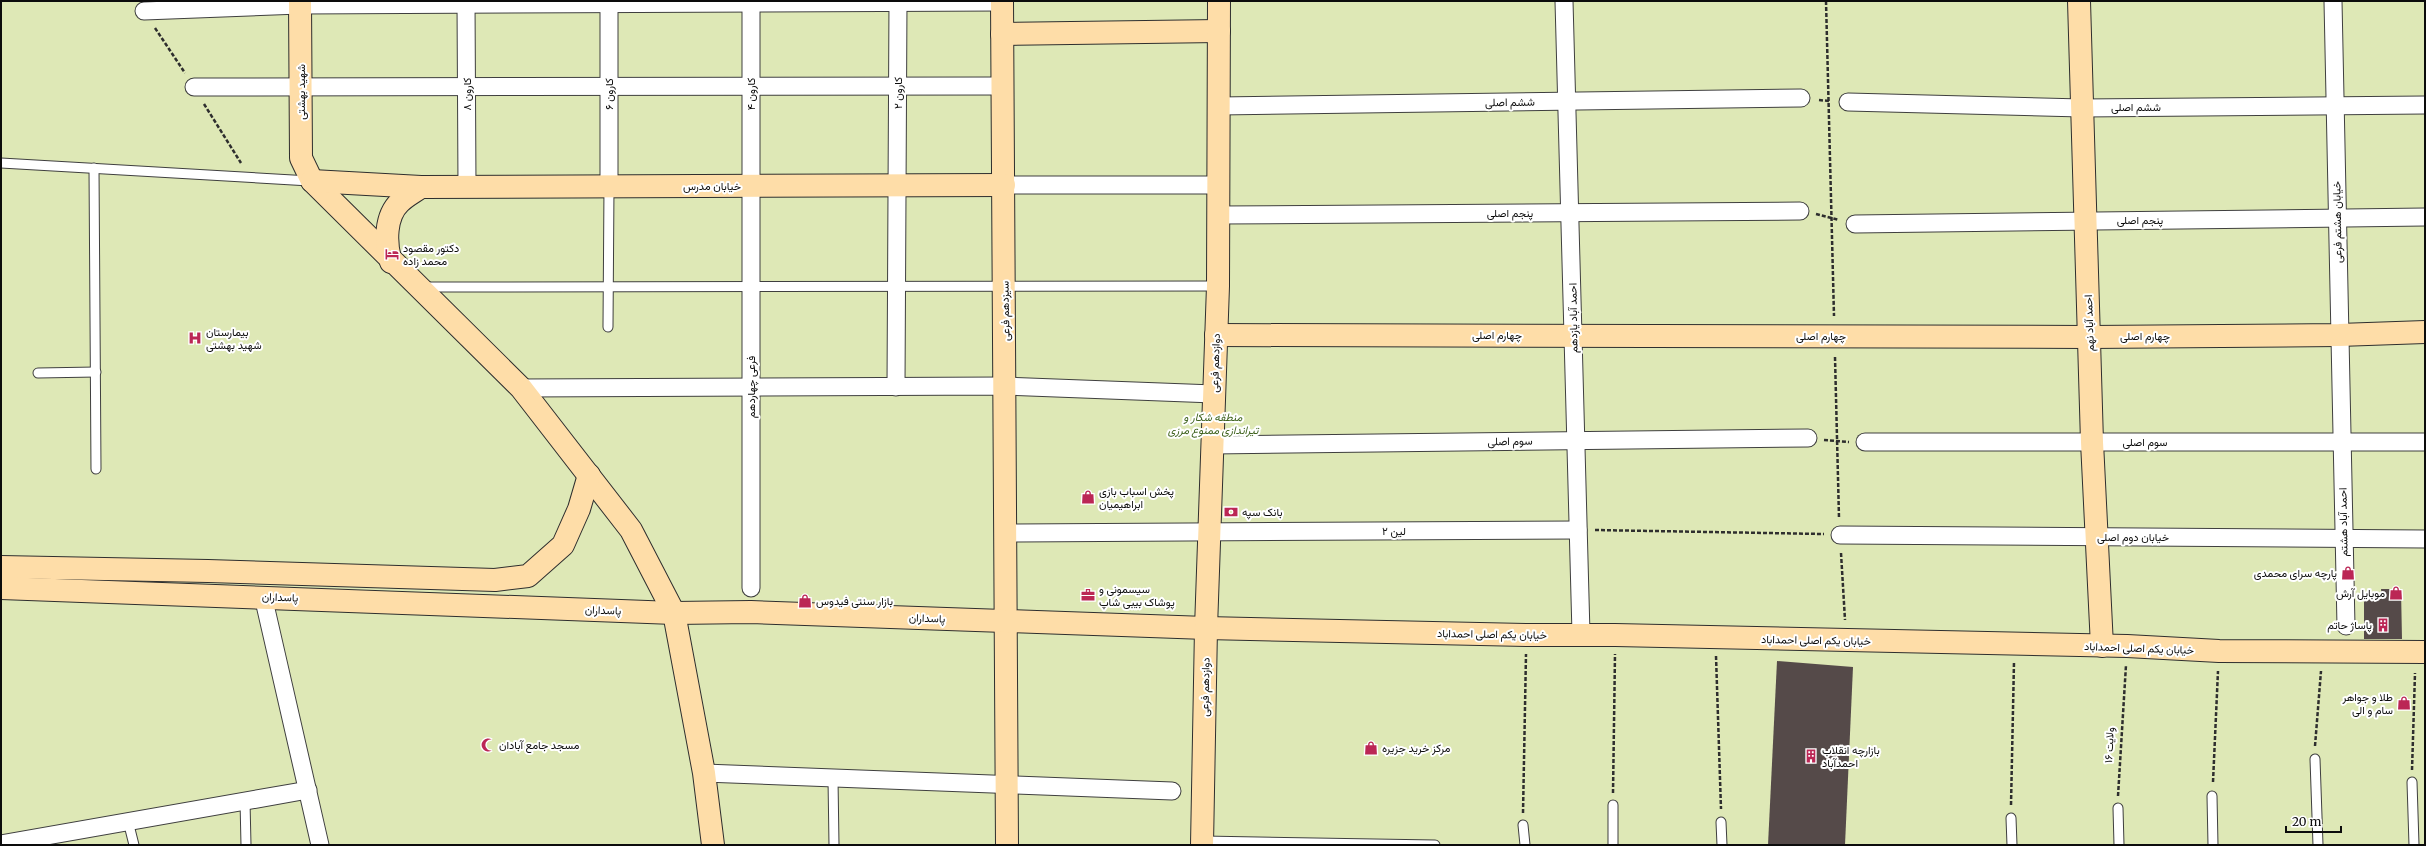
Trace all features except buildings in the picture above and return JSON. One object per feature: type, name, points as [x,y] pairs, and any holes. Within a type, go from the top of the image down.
[{"type":"street","name":"دوازدهم فرعی","points":[[1202,843],[1206,628],[1218,286],[1219,1]]},
{"type":"street","name":"احمد آباد یازدهم","points":[[1564,1],[1581,634]]},
{"type":"street","name":"احمد آباد نهم","points":[[2079,1],[2092,442],[2102,646]]},
{"type":"street","name":"خیابان هشتم فرعی","points":[[2333,1],[2342,442]]},
{"type":"street","name":"کارون ۴","points":[[751,2],[751,186]]},
{"type":"street","name":"کارون ۲","points":[[896,387],[898,2]]},
{"type":"street","points":[[144,11],[300,3],[1002,2]]},
{"type":"street","name":"سیزدهم فرعی","points":[[1002,2],[1008,621],[1007,845]]},
{"type":"street","name":"شهید بهشتی","points":[[300,3],[301,158],[312,181],[391,262],[521,388],[631,530],[674,613],[704,773],[713,845]]},
{"type":"street","name":"کارون ۸","points":[[466,3],[467,187]]},
{"type":"street","name":"کارون ۶","points":[[609,3],[609,186]]},
{"type":"street","points":[[1002,34],[1219,31]]},
{"type":"street","points":[[194,87],[1003,86]]},
{"type":"street","name":"ششم اصلی","points":[[1219,106],[1801,98]]},
{"type":"street","name":"ششم اصلی","points":[[1848,102],[2082,108],[2425,105]]},
{"type":"street","name":"خیابان مدرس","points":[[312,181],[421,187],[1004,185]]},
{"type":"street","points":[[1004,185],[1219,185]]},
{"type":"street","name":"فرعی چهاردهم","points":[[751,186],[751,588]]},
{"type":"street","points":[[391,262],[386,238],[391,216],[399,202],[421,187]]},
{"type":"street","name":"پنجم اصلی","points":[[1219,215],[1800,211]]},
{"type":"street","name":"پنجم اصلی","points":[[1854,224],[2425,217]]},
{"type":"street","name":"چهارم اصلی","points":[[1216,335],[2089,337],[2340,335],[2425,332]]},
{"type":"street","points":[[521,388],[1005,386],[1214,394]]},
{"type":"street","name":"سوم اصلی","points":[[1212,445],[1808,438]]},
{"type":"street","name":"سوم اصلی","points":[[1865,442],[2425,442]]},
{"type":"street","name":"احمد آباد هشتم","points":[[2342,442],[2346,626]]},
{"type":"street","points":[[1,567],[216,571],[495,580],[528,576],[563,545],[579,509],[589,475]]},
{"type":"street","name":"لین ۲","points":[[1007,532],[1209,533],[1578,530]]},
{"type":"street","name":"خیابان دوم اصلی","points":[[1840,535],[2425,539]]},
{"type":"street","name":"پاسداران","points":[[1,588],[264,596],[674,613],[751,612],[1206,628]]},
{"type":"street","points":[[264,596],[320,845]]},
{"type":"street","name":"خیابان یکم اصلی احمداباد","points":[[1206,628],[1527,635],[1581,634],[2127,646],[2219,651],[2420,652]]},
{"type":"street","points":[[704,773],[1007,786],[1172,791]]},
{"type":"street","points":[[1,844],[56,840],[128,821],[308,790]]},
{"type":"lane","points":[[1,163],[312,181]]},
{"type":"lane","points":[[94,168],[96,469]]},
{"type":"lane","points":[[608,327],[609,186]]},
{"type":"lane","points":[[417,287],[1218,286]]},
{"type":"lane","points":[[38,374],[96,372]]},
{"type":"lane","points":[[2314,759],[2318,845]]},
{"type":"lane","points":[[833,779],[834,845]]},
{"type":"lane","points":[[2412,782],[2414,845]]},
{"type":"lane","points":[[2212,796],[2213,845]]},
{"type":"lane","points":[[245,801],[246,845]]},
{"type":"lane","points":[[1613,805],[1613,845]]},
{"type":"lane","points":[[2118,808],[2119,845]]},
{"type":"lane","points":[[2011,818],[2012,845]]},
{"type":"lane","points":[[128,821],[134,845]]},
{"type":"lane","points":[[1721,822],[1722,845]]},
{"type":"lane","points":[[1523,826],[1525,845]]},
{"type":"lane","points":[[1202,843],[1435,845]]},
{"type":"path","points":[[1801,98],[1848,102]]},
{"type":"path","points":[[1800,211],[1854,224]]},
{"type":"path","points":[[1808,438],[1865,442]]},
{"type":"path","points":[[1578,530],[1840,535]]},
{"type":"path","points":[[1523,826],[1527,635]]},
{"type":"path","points":[[1613,805],[1615,635]]},
{"type":"path","points":[[1715,638],[1721,822]]},
{"type":"path","points":[[2011,818],[2015,644]]},
{"type":"path","name":"ولایت ۱۶","points":[[2118,808],[2127,646]]},
{"type":"path","points":[[2212,796],[2219,651]]},
{"type":"path","points":[[2412,782],[2420,652]]},
{"type":"path","points":[[2314,759],[2320,679]]},
{"type":"green space","name":"منطقه شکار و تیراندازی ممنوع مرزی","points":[[1,1],[2425,1],[2425,845],[1,845]]},
{"type":"place","name":"دكتور مقصود محمد زاده","points":[[392,254]]},
{"type":"place","name":"بیمارستان شهید بهشتی","points":[[195,338]]},
{"type":"place","name":"پخش اسباب بازی ابراهیمیان","points":[[1088,497]]},
{"type":"place","name":"بانک سپه","points":[[1231,512]]},
{"type":"place","name":"پارچه سرای محمدی","points":[[2348,573]]},
{"type":"place","name":"موبایل آرش","points":[[2396,593]]},
{"type":"place","name":"سیسمونی و پوشاک بیبی شاپ","points":[[1088,595]]},
{"type":"place","name":"بازار سنتی فیدوس","points":[[805,601]]},
{"type":"place","name":"پاساژ حاتم","points":[[2383,625]]},
{"type":"place","name":"طلا و جواهر سام و الی","points":[[2404,703]]},
{"type":"place","name":"مسجد جامع آبادان","points":[[488,745]]},
{"type":"place","name":"مرکز خرید جزیره","points":[[1371,748]]},
{"type":"place","name":"بازارچه انقلاب احمدآباد","points":[[1811,756]]}]
